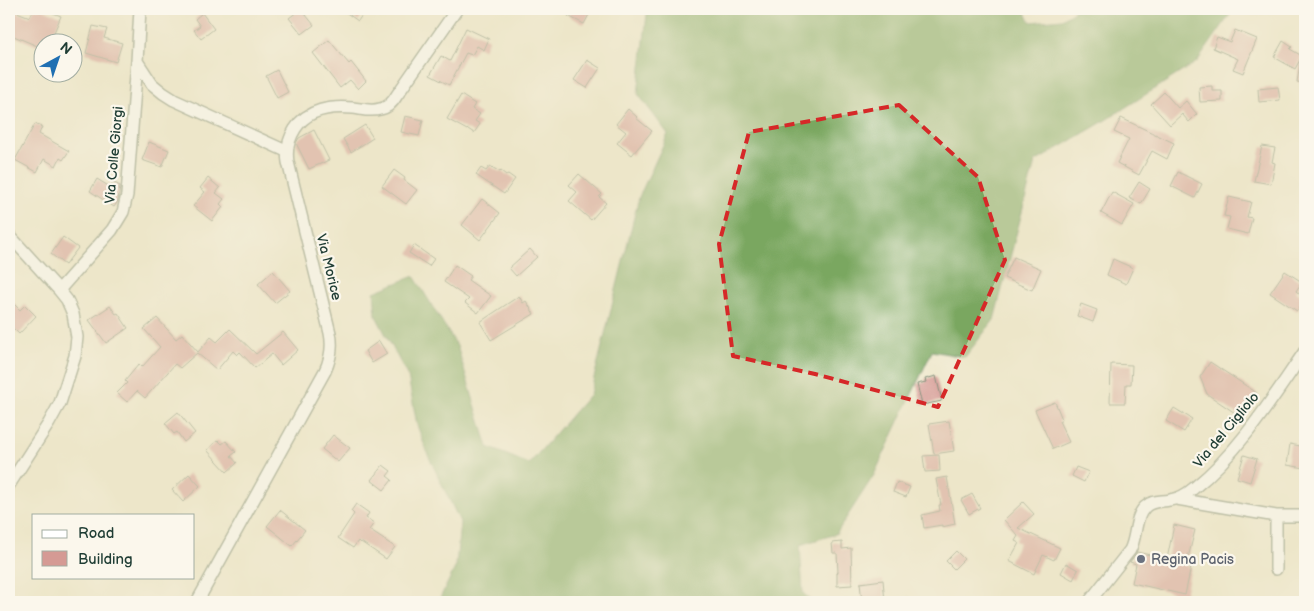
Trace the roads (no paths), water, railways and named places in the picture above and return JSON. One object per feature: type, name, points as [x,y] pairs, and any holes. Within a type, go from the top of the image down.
[{"type":"street","name":"Via Colle Giorgi","points":[[59,290],[109,235],[124,212],[127,195],[140,9]]},
{"type":"street","points":[[136,60],[152,84],[168,97],[286,151],[297,125],[313,113],[326,109],[340,108],[378,110],[389,105],[457,9]]},
{"type":"street","name":"Via Morice","points":[[197,602],[320,379],[331,354],[330,333],[286,151]]},
{"type":"street","points":[[9,235],[67,300],[73,314],[76,332],[76,352],[57,408],[9,485]]},
{"type":"street","name":"Via del Cigliolo","points":[[1089,602],[1130,550],[1137,523],[1144,508],[1154,502],[1177,498],[1190,492],[1208,477],[1221,464],[1260,415],[1305,351]]},
{"type":"street","points":[[1177,498],[1276,516],[1305,516]]},
{"type":"street","points":[[1276,516],[1276,569]]},
{"type":"place","name":"Regina Pacis","points":[[1141,559]]}]
